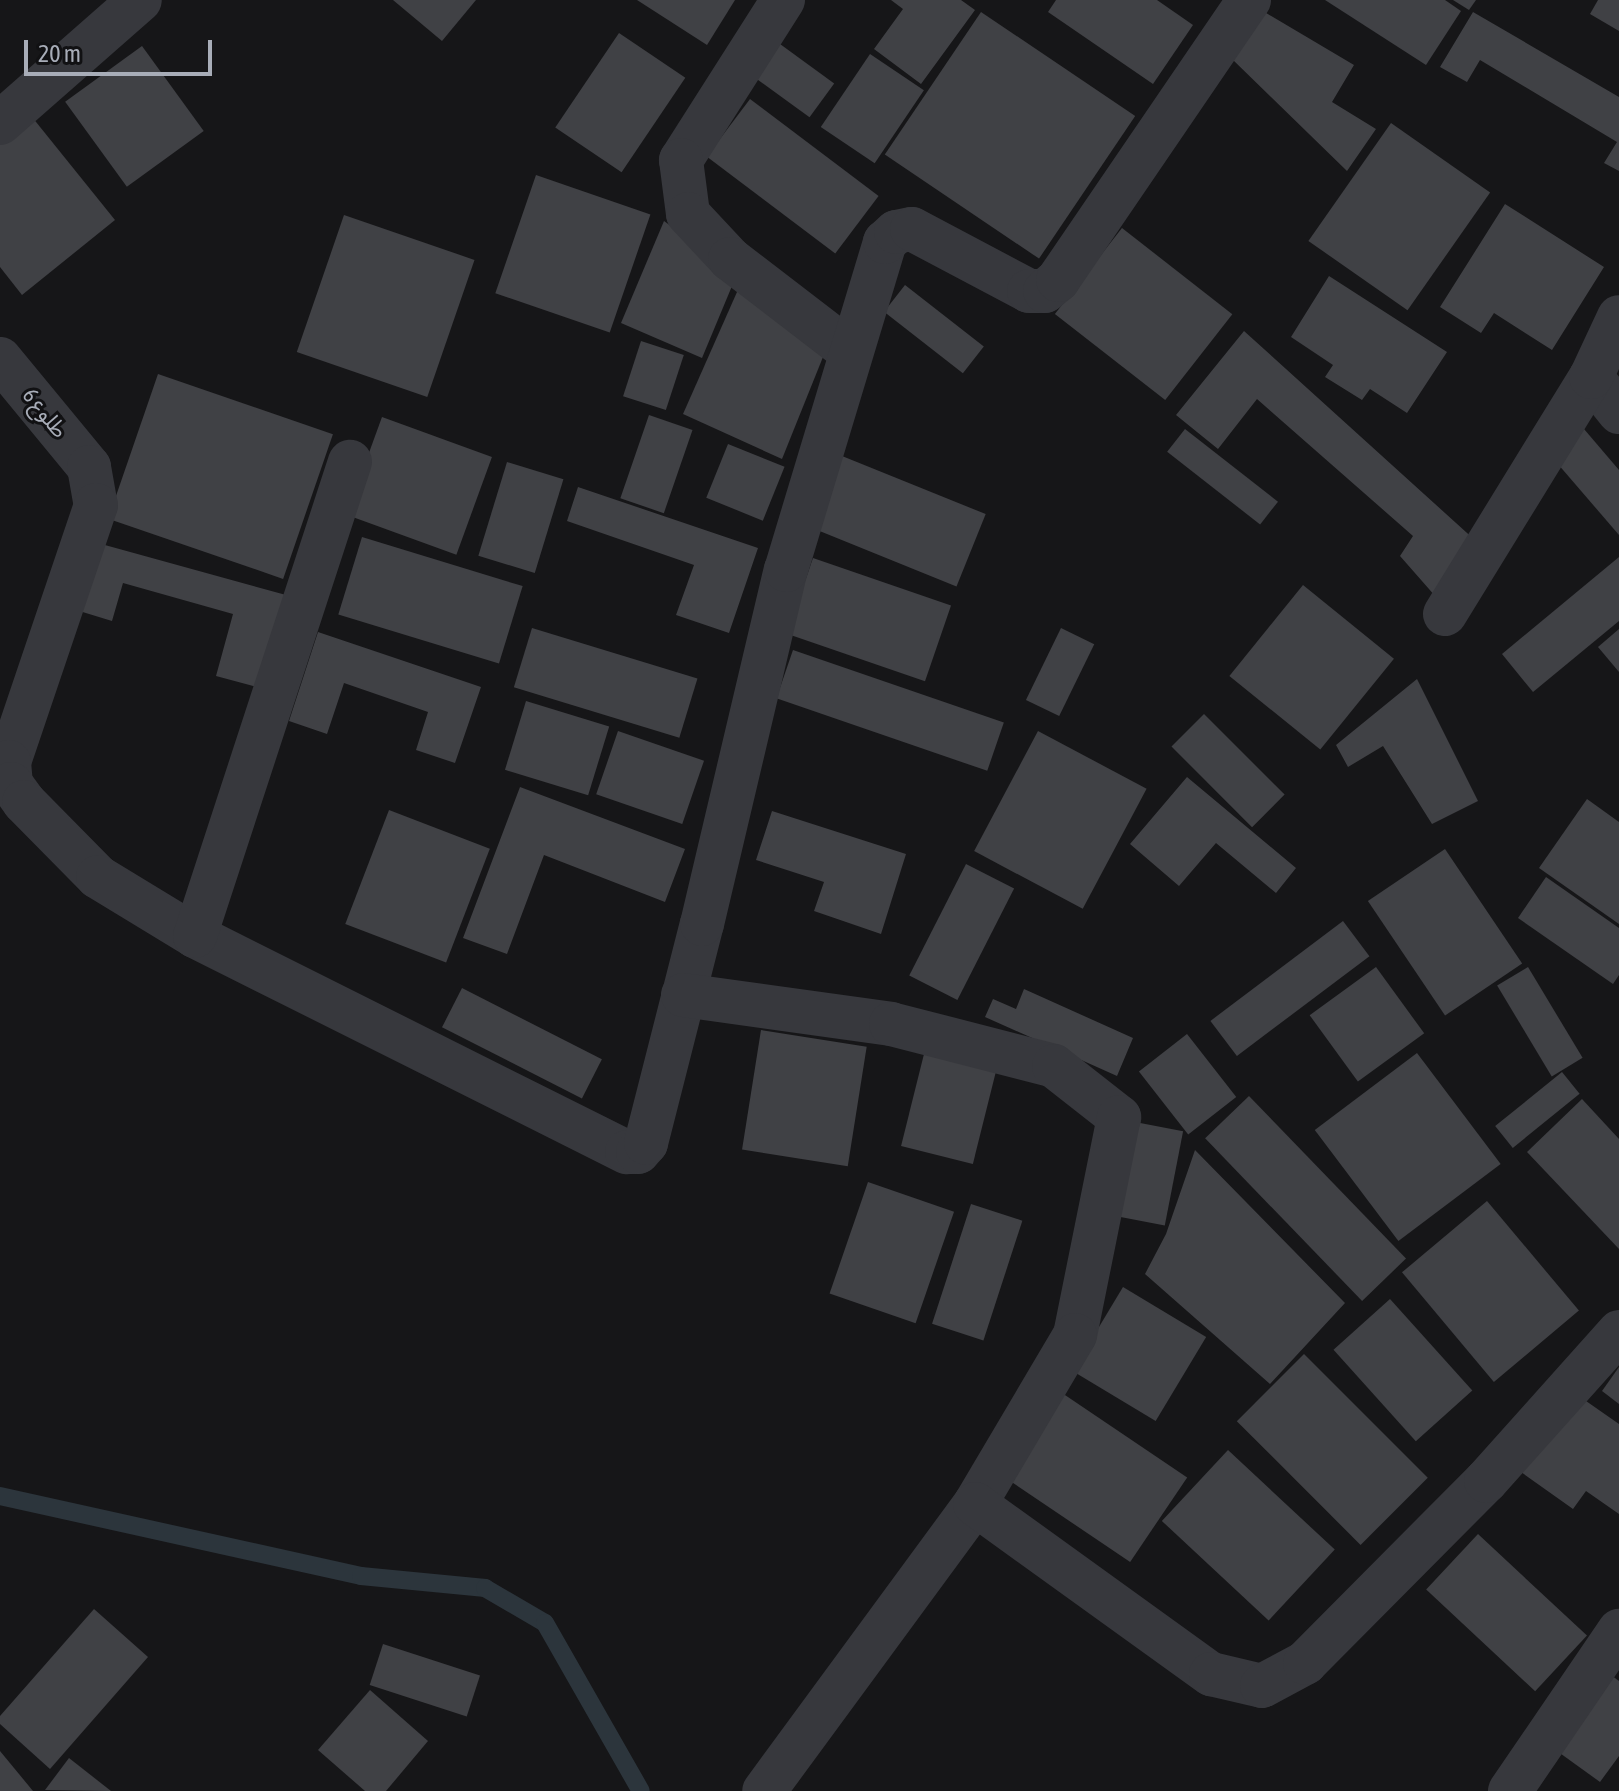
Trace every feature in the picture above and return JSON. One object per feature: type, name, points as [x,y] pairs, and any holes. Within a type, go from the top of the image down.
[{"type":"street","points":[[0,123],[140,0]]},
{"type":"street","points":[[783,0],[681,160],[688,214],[730,259],[850,351]]},
{"type":"street","points":[[350,462],[195,936],[627,1152],[638,1152],[646,1143],[786,570],[885,242],[896,232],[912,229],[1029,291],[1045,291],[1058,280],[1249,0]]},
{"type":"street","points":[[1445,614],[1591,377],[1619,317]]},
{"type":"street","name":"طلوع 6","points":[[0,359],[89,467],[96,505],[9,762],[11,784],[98,877],[195,936]]},
{"type":"street","points":[[1591,377],[1619,412]]},
{"type":"street","points":[[683,995],[891,1024],[1054,1066],[1119,1117],[1075,1335],[975,1504],[764,1791]]},
{"type":"street","points":[[975,1504],[1211,1674],[1262,1686],[1305,1663],[1486,1481],[1619,1332]]},
{"type":"street","points":[[1510,1791],[1619,1631]]},
{"type":"building","points":[[393,0],[476,0],[442,41]]},
{"type":"building","points":[[637,0],[735,0],[707,45]]},
{"type":"building","points":[[891,0],[961,0],[975,10],[921,84],[874,49],[903,9]]},
{"type":"building","points":[[1056,0],[1157,0],[1193,25],[1153,84],[1048,12]]},
{"type":"building","points":[[1325,0],[1445,0],[1461,11],[1426,65]]},
{"type":"building","points":[[1453,0],[1476,0],[1469,10]]},
{"type":"building","points":[[1598,0],[1619,0],[1619,31],[1590,14]]},
{"type":"building","points":[[1261,10],[1354,65],[1332,102],[1376,129],[1347,171],[1232,59]]},
{"type":"building","points":[[981,12],[1135,116],[1039,259],[885,155]]},
{"type":"building","points":[[1473,12],[1619,97],[1619,171],[1604,163],[1617,142],[1480,60],[1467,82],[1440,67]]},
{"type":"building","points":[[619,33],[685,78],[622,172],[555,128]]},
{"type":"building","points":[[780,44],[834,83],[810,117],[755,78]]},
{"type":"building","points":[[142,46],[204,131],[127,187],[65,102]]},
{"type":"building","points":[[870,54],[924,90],[875,163],[821,127]]},
{"type":"building","points":[[750,99],[879,196],[835,253],[707,157]]},
{"type":"building","points":[[28,112],[115,220],[22,295],[0,267],[0,135]]},
{"type":"building","points":[[1391,123],[1490,192],[1408,310],[1308,241]]},
{"type":"building","points":[[536,175],[650,214],[610,333],[495,293]]},
{"type":"building","points":[[1505,204],[1604,267],[1552,350],[1494,313],[1481,333],[1440,307]]},
{"type":"building","points":[[344,215],[474,260],[427,397],[297,352]]},
{"type":"building","points":[[664,221],[737,274],[702,358],[621,323]]},
{"type":"building","points":[[1122,228],[1232,314],[1165,400],[1055,314]]},
{"type":"building","points":[[1329,276],[1447,352],[1407,413],[1370,389],[1362,400],[1325,377],[1333,365],[1291,337]]},
{"type":"building","points":[[741,283],[827,347],[782,459],[683,414]]},
{"type":"building","points":[[905,285],[984,347],[963,373],[884,312]]},
{"type":"building","points":[[1244,331],[1477,542],[1436,597],[1400,556],[1413,536],[1257,399],[1218,449],[1176,415]]},
{"type":"building","points":[[641,341],[684,355],[666,410],[623,396]]},
{"type":"building","points":[[158,374],[333,434],[283,579],[108,519]]},
{"type":"building","points":[[649,415],[692,430],[664,513],[620,498]]},
{"type":"building","points":[[382,417],[492,457],[456,555],[346,515]]},
{"type":"building","points":[[1185,429],[1278,502],[1260,525],[1167,452]]},
{"type":"building","points":[[1584,429],[1619,470],[1619,535],[1551,456]]},
{"type":"building","points":[[728,444],[785,467],[763,521],[706,498]]},
{"type":"building","points":[[842,456],[986,514],[956,586],[813,528]]},
{"type":"building","points":[[507,462],[563,479],[535,573],[478,556]]},
{"type":"building","points":[[578,487],[758,548],[729,633],[676,615],[694,565],[567,521]]},
{"type":"building","points":[[362,537],[523,586],[499,664],[338,614]]},
{"type":"building","points":[[94,542],[286,595],[261,688],[216,676],[233,614],[123,583],[112,621],[76,610]]},
{"type":"building","points":[[1619,557],[1619,621],[1533,692],[1502,654]]},
{"type":"building","points":[[813,558],[951,606],[925,681],[787,634]]},
{"type":"building","points":[[1303,585],[1394,659],[1320,750],[1229,676]]},
{"type":"building","points":[[532,628],[697,679],[679,738],[514,687]]},
{"type":"building","points":[[1061,628],[1094,644],[1059,716],[1026,700]]},
{"type":"building","points":[[1619,629],[1619,672],[1598,647]]},
{"type":"building","points":[[318,632],[481,687],[455,763],[416,750],[428,712],[344,683],[327,734],[289,721]]},
{"type":"building","points":[[793,650],[1004,723],[987,771],[776,698]]},
{"type":"building","points":[[1417,679],[1478,801],[1432,824],[1383,746],[1348,767],[1336,745]]},
{"type":"building","points":[[526,701],[609,726],[588,795],[505,770]]},
{"type":"building","points":[[1204,714],[1285,795],[1252,827],[1171,747]]},
{"type":"building","points":[[618,731],[704,761],[682,824],[596,794]]},
{"type":"building","points":[[1038,731],[1147,789],[1083,909],[974,851]]},
{"type":"building","points":[[1187,777],[1296,868],[1276,893],[1216,843],[1179,886],[1130,844]]},
{"type":"building","points":[[520,787],[685,849],[665,902],[544,855],[507,954],[463,938]]},
{"type":"building","points":[[1587,799],[1619,822],[1619,924],[1539,868]]},
{"type":"building","points":[[389,810],[490,849],[446,963],[345,924]]},
{"type":"building","points":[[772,811],[906,854],[881,934],[814,911],[824,882],[756,860]]},
{"type":"building","points":[[1445,849],[1522,963],[1445,1015],[1368,901]]},
{"type":"building","points":[[966,864],[1014,889],[957,1000],[909,975]]},
{"type":"building","points":[[1546,877],[1619,928],[1619,975],[1613,984],[1518,918]]},
{"type":"building","points":[[1343,921],[1369,956],[1237,1056],[1210,1021]]},
{"type":"building","points":[[1376,967],[1424,1033],[1358,1082],[1310,1015]]},
{"type":"building","points":[[1528,967],[1583,1058],[1552,1076],[1497,986]]},
{"type":"building","points":[[462,988],[602,1059],[582,1098],[442,1027]]},
{"type":"building","points":[[1024,989],[1133,1038],[1117,1076],[985,1017],[993,999],[1016,1009]]},
{"type":"building","points":[[761,1030],[867,1047],[848,1166],[742,1150]]},
{"type":"building","points":[[1187,1034],[1236,1097],[1188,1135],[1139,1072]]},
{"type":"building","points":[[925,1050],[997,1068],[973,1164],[901,1146]]},
{"type":"building","points":[[1417,1053],[1501,1164],[1398,1241],[1315,1130]]},
{"type":"building","points":[[1562,1072],[1580,1094],[1513,1148],[1495,1126]]},
{"type":"building","points":[[1249,1096],[1406,1259],[1362,1301],[1205,1138]]},
{"type":"building","points":[[1582,1099],[1619,1139],[1619,1249],[1527,1152]]},
{"type":"building","points":[[1135,1122],[1183,1131],[1165,1226],[1117,1216]]},
{"type":"building","points":[[1195,1150],[1345,1303],[1270,1384],[1145,1274],[1166,1234]]},
{"type":"building","points":[[868,1182],[954,1212],[916,1323],[830,1294]]},
{"type":"building","points":[[1487,1201],[1579,1311],[1494,1382],[1402,1272]]},
{"type":"building","points":[[971,1204],[1022,1221],[983,1341],[932,1324]]},
{"type":"building","points":[[1123,1287],[1206,1337],[1156,1421],[1073,1371]]},
{"type":"building","points":[[1390,1299],[1472,1390],[1416,1441],[1334,1350]]},
{"type":"building","points":[[1304,1354],[1428,1478],[1361,1545],[1237,1421]]},
{"type":"building","points":[[1619,1367],[1619,1404],[1602,1391]]},
{"type":"building","points":[[1062,1393],[1187,1477],[1130,1562],[1005,1478]]},
{"type":"building","points":[[1576,1394],[1619,1424],[1619,1514],[1586,1491],[1573,1509],[1521,1472]]},
{"type":"building","points":[[1228,1450],[1335,1550],[1269,1621],[1162,1521]]},
{"type":"building","points":[[1478,1534],[1587,1636],[1535,1691],[1426,1590]]},
{"type":"building","points":[[94,1609],[148,1657],[50,1769],[0,1724],[0,1716]]},
{"type":"building","points":[[383,1644],[480,1676],[467,1716],[370,1685]]},
{"type":"building","points":[[1611,1675],[1619,1681],[1619,1756],[1600,1782],[1557,1751]]},
{"type":"building","points":[[370,1690],[428,1741],[386,1791],[365,1791],[318,1750]]},
{"type":"building","points":[[0,1751],[33,1791],[0,1791]]},
{"type":"building","points":[[69,1758],[111,1791],[45,1790]]},
{"type":"waterway","points":[[0,1496],[361,1576],[485,1588],[545,1623],[641,1791]]}]
